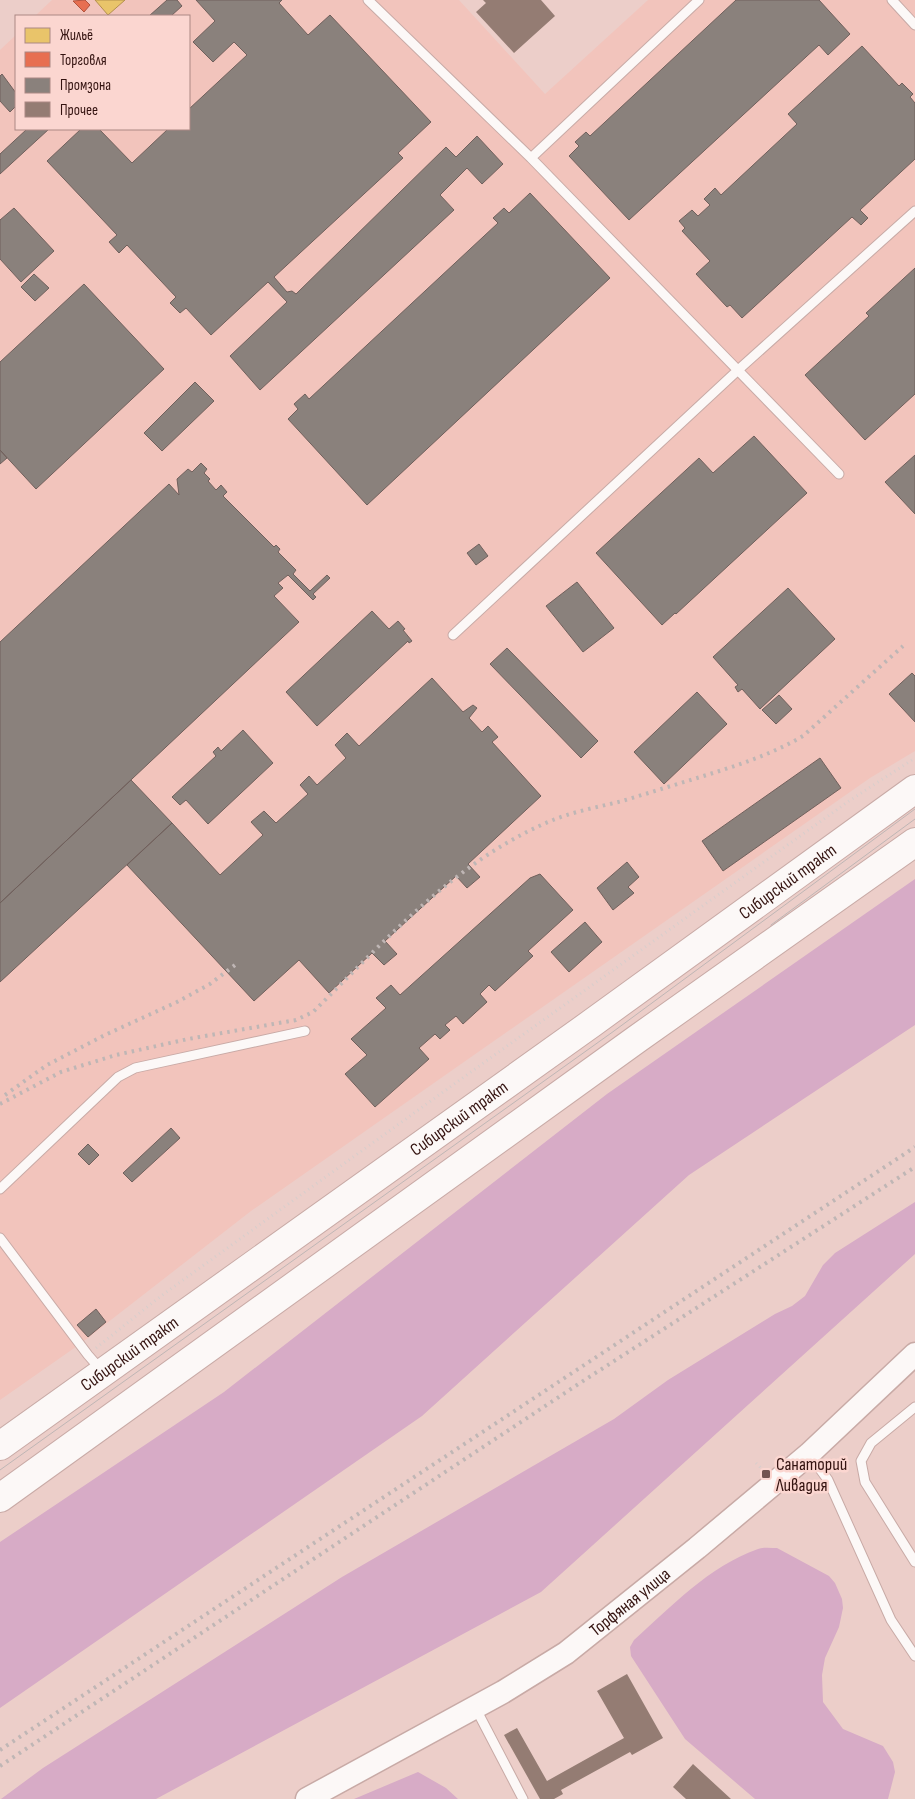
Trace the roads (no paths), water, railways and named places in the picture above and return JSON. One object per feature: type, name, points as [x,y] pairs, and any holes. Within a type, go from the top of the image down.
[{"type":"main road","name":"Сибирский тракт","points":[[0,1446],[95,1364],[592,1023],[915,789]]},
{"type":"main road","points":[[0,1498],[628,1045],[915,842]]},
{"type":"street","name":"Торфяная улица","points":[[308,1799],[503,1692],[566,1653],[697,1548],[809,1454],[915,1354]]},
{"type":"lane","points":[[368,0],[531,158],[839,474]]},
{"type":"lane","points":[[531,158],[699,0]]},
{"type":"lane","points":[[892,0],[915,25]]},
{"type":"lane","points":[[453,635],[737,370],[915,210]]},
{"type":"lane","points":[[0,1190],[118,1077],[136,1068],[305,1030]]},
{"type":"lane","points":[[0,1238],[95,1364]]},
{"type":"lane","points":[[915,1407],[871,1444],[861,1461],[865,1482],[915,1562]]},
{"type":"lane","points":[[809,1454],[828,1480],[891,1620],[915,1656]]},
{"type":"lane","points":[[475,1707],[524,1799]]},
{"type":"tram line","points":[[0,1470],[614,1031],[915,809]]},
{"type":"tram line","points":[[771,925],[915,819]]},
{"type":"railway","points":[[0,1104],[61,1072],[116,1055],[188,1039],[296,1020],[313,1012],[395,930],[454,879],[485,856],[518,837],[561,817],[622,801],[722,770],[764,755],[790,743],[803,736],[903,646]]},
{"type":"railway","points":[[5,1095],[47,1065],[105,1035],[177,1002],[210,984],[235,965]]},
{"type":"railway","points":[[0,1750],[915,1147]]},
{"type":"railway","points":[[0,1766],[580,1383],[915,1167]]},
{"type":"place","name":"Санаторий Ливадия","points":[[766,1474]]}]
